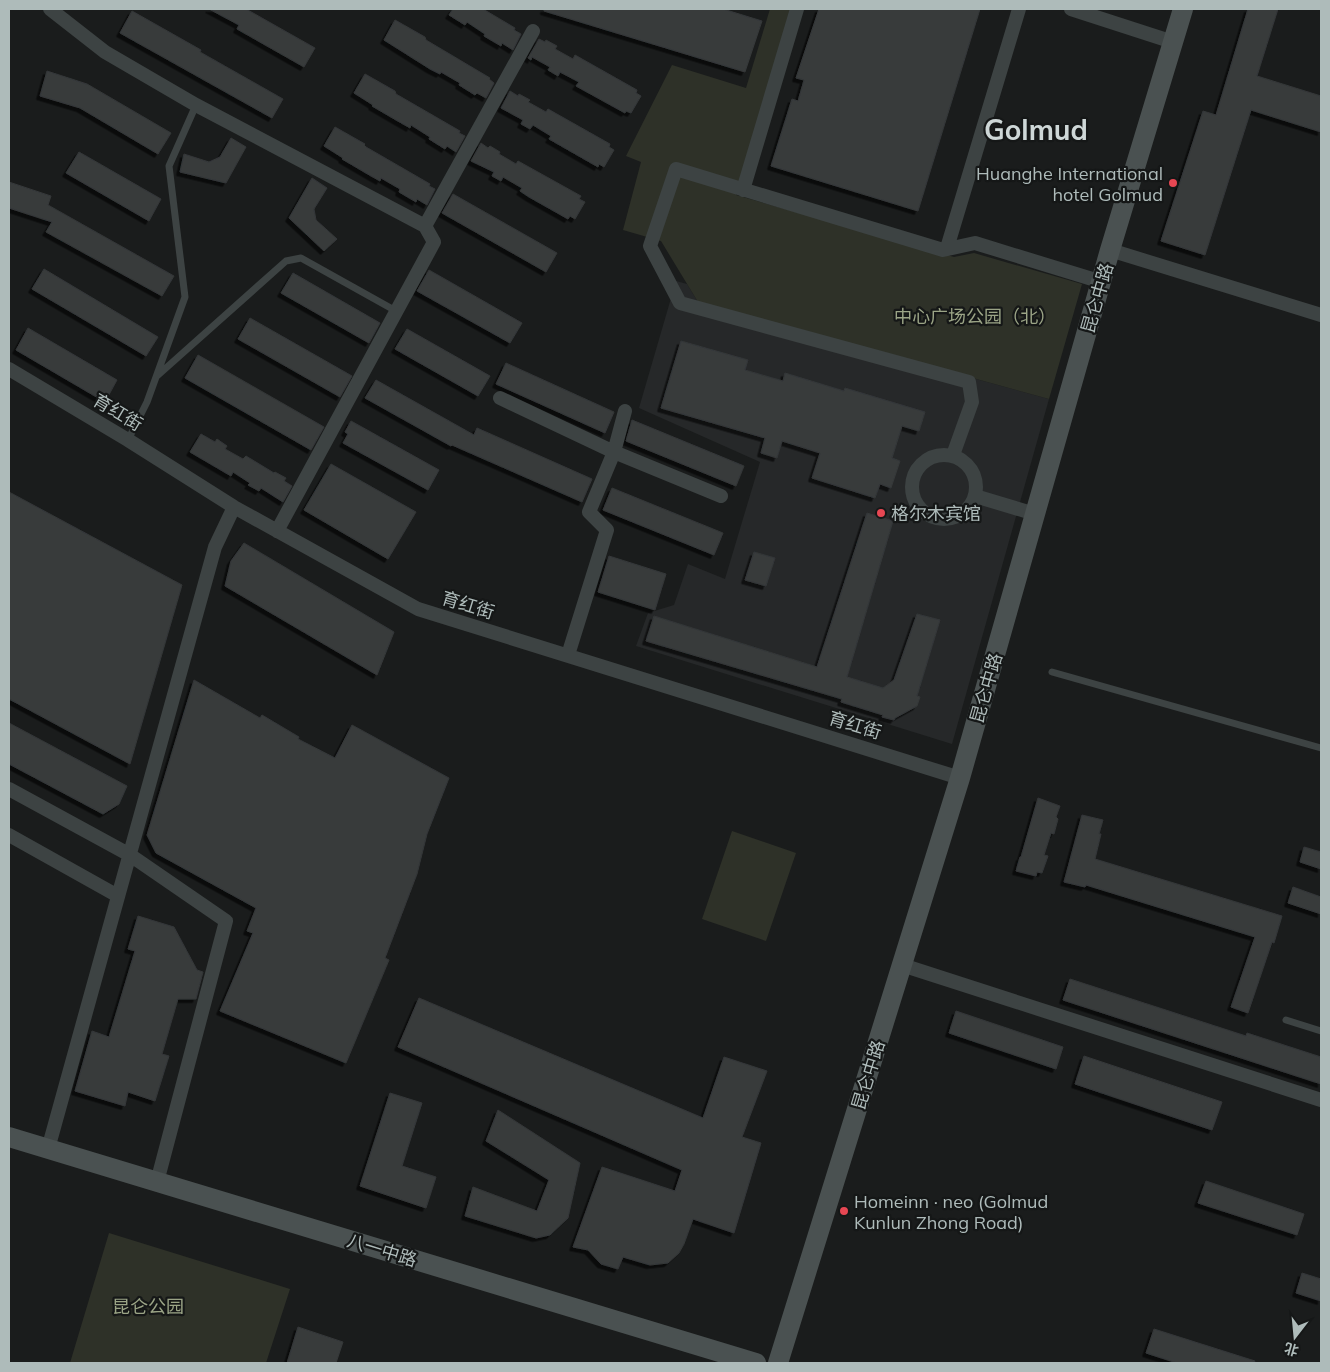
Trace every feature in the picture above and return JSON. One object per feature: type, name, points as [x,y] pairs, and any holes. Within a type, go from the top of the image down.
[{"type":"main road","name":"昆仑中路","points":[[778,1363],[960,778],[1110,250],[1183,9]]},
{"type":"main road","name":"八一中路","points":[[9,1137],[756,1363]]},
{"type":"street","points":[[50,9],[105,52],[196,105],[425,226],[434,242],[277,531]]},
{"type":"street","points":[[743,190],[797,9]]},
{"type":"street","points":[[947,248],[1019,9]]},
{"type":"street","points":[[1071,9],[1173,42]]},
{"type":"street","points":[[425,226],[533,31]]},
{"type":"street","points":[[953,456],[972,402],[969,382],[680,302],[650,246],[676,169],[943,250],[976,243],[1102,282]]},
{"type":"street","points":[[1110,250],[1321,315]]},
{"type":"street","name":"育红街","points":[[9,369],[128,440],[234,507],[418,609],[960,778]]},
{"type":"street","points":[[500,398],[614,452],[721,496]]},
{"type":"street","points":[[568,656],[607,530],[589,512],[614,452],[625,411]]},
{"type":"street","points":[[942,454],[953,456],[962,460],[970,467],[975,476],[975,496],[971,505],[955,517],[945,519],[934,518],[924,513],[916,505],[911,483],[914,472],[921,463],[931,457],[942,454]]},
{"type":"street","points":[[975,496],[1036,514]]},
{"type":"street","points":[[48,1149],[215,547],[234,507]]},
{"type":"street","points":[[9,790],[130,855],[226,921],[157,1182]]},
{"type":"street","points":[[9,835],[118,896]]},
{"type":"street","points":[[902,965],[1321,1100]]},
{"type":"lane","points":[[128,440],[147,402],[184,297],[169,166],[196,105]]},
{"type":"lane","points":[[155,378],[286,261],[301,258],[396,311]]},
{"type":"lane","points":[[1052,672],[1321,748]]},
{"type":"lane","points":[[1286,1020],[1321,1031]]},
{"type":"shaded area","name":"格尔木宾馆","points":[[676,281],[687,284],[698,302],[1049,399],[952,744],[636,646],[648,613],[674,605],[688,564],[725,579],[760,462],[639,408]]},
{"type":"green space","name":"中心广场公园（北）","points":[[770,9],[791,9],[736,195],[954,257],[974,253],[1082,284],[1049,399],[698,302],[661,241],[623,230],[641,162],[626,156],[672,65],[746,88]]},
{"type":"green space","points":[[732,831],[796,853],[766,941],[702,919]]},
{"type":"green space","name":"昆仑公园","points":[[109,1233],[290,1289],[266,1363],[70,1363]]},
{"type":"building","points":[[209,9],[246,9],[315,48],[304,67],[237,29],[239,25]]},
{"type":"building","points":[[453,9],[483,9],[515,28],[514,30],[521,34],[513,50],[502,43],[501,46],[484,36],[485,34],[467,22],[465,25],[449,15]]},
{"type":"building","points":[[544,9],[723,9],[762,21],[745,72],[544,11]]},
{"type":"building","points":[[819,9],[980,9],[918,211],[771,166],[792,99],[798,101],[804,80],[796,78]]},
{"type":"building","points":[[1248,9],[1278,9],[1257,76],[1321,96],[1321,132],[1251,110],[1205,255],[1161,241],[1203,111],[1216,115]]},
{"type":"building","points":[[132,11],[283,99],[272,118],[120,33]]},
{"type":"building","points":[[395,20],[490,78],[494,83],[486,98],[477,93],[475,95],[459,85],[460,83],[441,72],[440,74],[430,69],[384,40]]},
{"type":"building","points":[[539,39],[545,42],[546,40],[557,46],[555,49],[573,59],[575,55],[637,90],[636,93],[641,96],[631,113],[626,111],[625,113],[576,86],[579,82],[560,72],[558,76],[548,70],[550,67],[532,57],[531,60],[528,58]]},
{"type":"building","points":[[47,71],[87,84],[171,133],[158,154],[80,108],[40,96]]},
{"type":"building","points":[[365,74],[460,131],[459,133],[465,136],[456,152],[447,146],[445,149],[411,125],[410,128],[354,93]]},
{"type":"building","points":[[510,91],[530,100],[528,102],[546,112],[548,109],[610,144],[609,147],[614,150],[604,167],[599,164],[598,167],[549,139],[551,136],[533,125],[530,129],[521,124],[523,120],[501,108]]},
{"type":"building","points":[[335,127],[430,184],[429,186],[435,189],[427,205],[417,199],[416,202],[399,192],[400,189],[381,178],[380,181],[371,176],[324,146]]},
{"type":"building","points":[[231,138],[246,147],[226,183],[180,172],[184,154],[209,162],[220,157]]},
{"type":"building","points":[[481,143],[488,148],[490,146],[500,152],[499,154],[516,164],[518,161],[581,196],[579,199],[585,202],[575,219],[570,216],[568,219],[520,191],[522,188],[503,177],[501,181],[492,176],[494,172],[471,161]]},
{"type":"building","points":[[79,152],[161,199],[149,221],[66,173]]},
{"type":"building","points":[[312,178],[327,188],[314,209],[316,220],[337,239],[324,251],[289,218]]},
{"type":"building","points":[[9,182],[51,196],[48,205],[174,276],[162,296],[46,232],[52,222],[9,208]]},
{"type":"building","points":[[453,194],[557,253],[546,272],[442,213]]},
{"type":"building","points":[[44,269],[158,337],[146,356],[32,289]]},
{"type":"building","points":[[429,270],[522,323],[510,343],[417,291]]},
{"type":"building","points":[[293,273],[380,323],[369,343],[281,293]]},
{"type":"building","points":[[250,318],[352,376],[340,397],[238,339]]},
{"type":"building","points":[[28,328],[117,380],[105,402],[16,350]]},
{"type":"building","points":[[407,329],[490,376],[478,396],[395,349]]},
{"type":"building","points":[[681,341],[748,360],[745,370],[783,381],[785,373],[844,391],[845,388],[925,412],[919,431],[902,426],[892,458],[900,461],[891,488],[880,484],[875,498],[812,478],[820,453],[782,441],[777,458],[761,453],[765,438],[661,408]]},
{"type":"building","points":[[198,355],[324,427],[311,450],[185,378]]},
{"type":"building","points":[[506,363],[614,412],[605,433],[496,384]]},
{"type":"building","points":[[376,380],[474,435],[477,428],[592,479],[582,502],[451,446],[365,398]]},
{"type":"building","points":[[632,420],[744,466],[736,486],[626,441]]},
{"type":"building","points":[[351,421],[439,470],[428,490],[343,443],[348,434],[345,432]]},
{"type":"building","points":[[201,434],[215,442],[217,439],[227,446],[225,449],[243,459],[246,456],[286,478],[284,481],[292,486],[283,502],[261,488],[259,491],[248,485],[250,483],[233,472],[231,476],[190,452]]},
{"type":"building","points":[[331,464],[416,512],[388,559],[304,510]]},
{"type":"building","points":[[612,488],[723,533],[714,555],[603,510]]},
{"type":"building","points":[[9,492],[182,585],[130,764],[9,699]]},
{"type":"building","points":[[867,513],[893,521],[847,677],[883,688],[894,680],[917,614],[940,620],[917,696],[920,697],[917,706],[894,720],[841,702],[842,699],[646,641],[654,616],[817,667]]},
{"type":"building","points":[[244,543],[394,632],[377,675],[225,586],[231,561]]},
{"type":"building","points":[[754,552],[775,558],[766,586],[745,580]]},
{"type":"building","points":[[609,556],[666,574],[655,610],[598,592]]},
{"type":"building","points":[[194,680],[260,718],[262,715],[299,737],[298,739],[335,758],[352,725],[449,778],[427,834],[417,874],[385,958],[389,960],[346,1063],[220,1011],[253,933],[247,931],[256,908],[156,853],[147,835]]},
{"type":"building","points":[[9,723],[127,786],[119,804],[103,814],[9,764]]},
{"type":"building","points":[[1038,798],[1060,806],[1056,817],[1058,819],[1054,834],[1051,833],[1044,855],[1048,856],[1042,873],[1037,872],[1036,876],[1016,871]]},
{"type":"building","points":[[1082,815],[1103,820],[1095,859],[1282,916],[1248,1013],[1231,1007],[1255,937],[1086,885],[1085,887],[1064,882]]},
{"type":"building","points":[[1304,847],[1321,852],[1321,869],[1300,862]]},
{"type":"building","points":[[1293,887],[1321,897],[1321,914],[1288,903]]},
{"type":"building","points":[[138,916],[174,927],[197,970],[203,972],[196,999],[178,999],[162,1054],[169,1056],[155,1101],[128,1092],[125,1106],[75,1091],[92,1031],[109,1037],[135,951],[128,949]]},
{"type":"building","points":[[1070,979],[1246,1036],[1247,1033],[1321,1057],[1321,1084],[1063,1000]]},
{"type":"building","points":[[419,998],[703,1118],[724,1057],[767,1071],[742,1137],[761,1143],[734,1233],[693,1219],[679,1253],[668,1263],[650,1265],[623,1257],[618,1269],[601,1264],[588,1250],[573,1247],[602,1167],[675,1191],[682,1170],[398,1047]]},
{"type":"building","points":[[956,1011],[1063,1047],[1056,1069],[949,1033]]},
{"type":"building","points":[[1084,1056],[1222,1102],[1212,1130],[1075,1084]]},
{"type":"building","points":[[390,1093],[422,1103],[402,1166],[436,1177],[426,1208],[360,1186]]},
{"type":"building","points":[[498,1110],[580,1163],[568,1218],[550,1235],[536,1238],[465,1216],[473,1187],[537,1211],[549,1180],[486,1141]]},
{"type":"building","points":[[1206,1181],[1304,1214],[1297,1235],[1198,1203]]},
{"type":"building","points":[[1302,1273],[1321,1279],[1321,1301],[1296,1293]]},
{"type":"building","points":[[298,1327],[343,1342],[336,1363],[287,1363]]},
{"type":"building","points":[[1154,1329],[1255,1361],[1254,1363],[1177,1363],[1146,1353]]},
{"type":"place","name":"Huanghe International hotel Golmud","points":[[1173,183]]},
{"type":"place","name":"格尔木宾馆","points":[[881,513]]},
{"type":"place","name":"Homeinn · neo (Golmud Kunlun Zhong Road)","points":[[844,1211]]},
{"type":"district","name":"Golmud","points":[[1036,129]]}]
